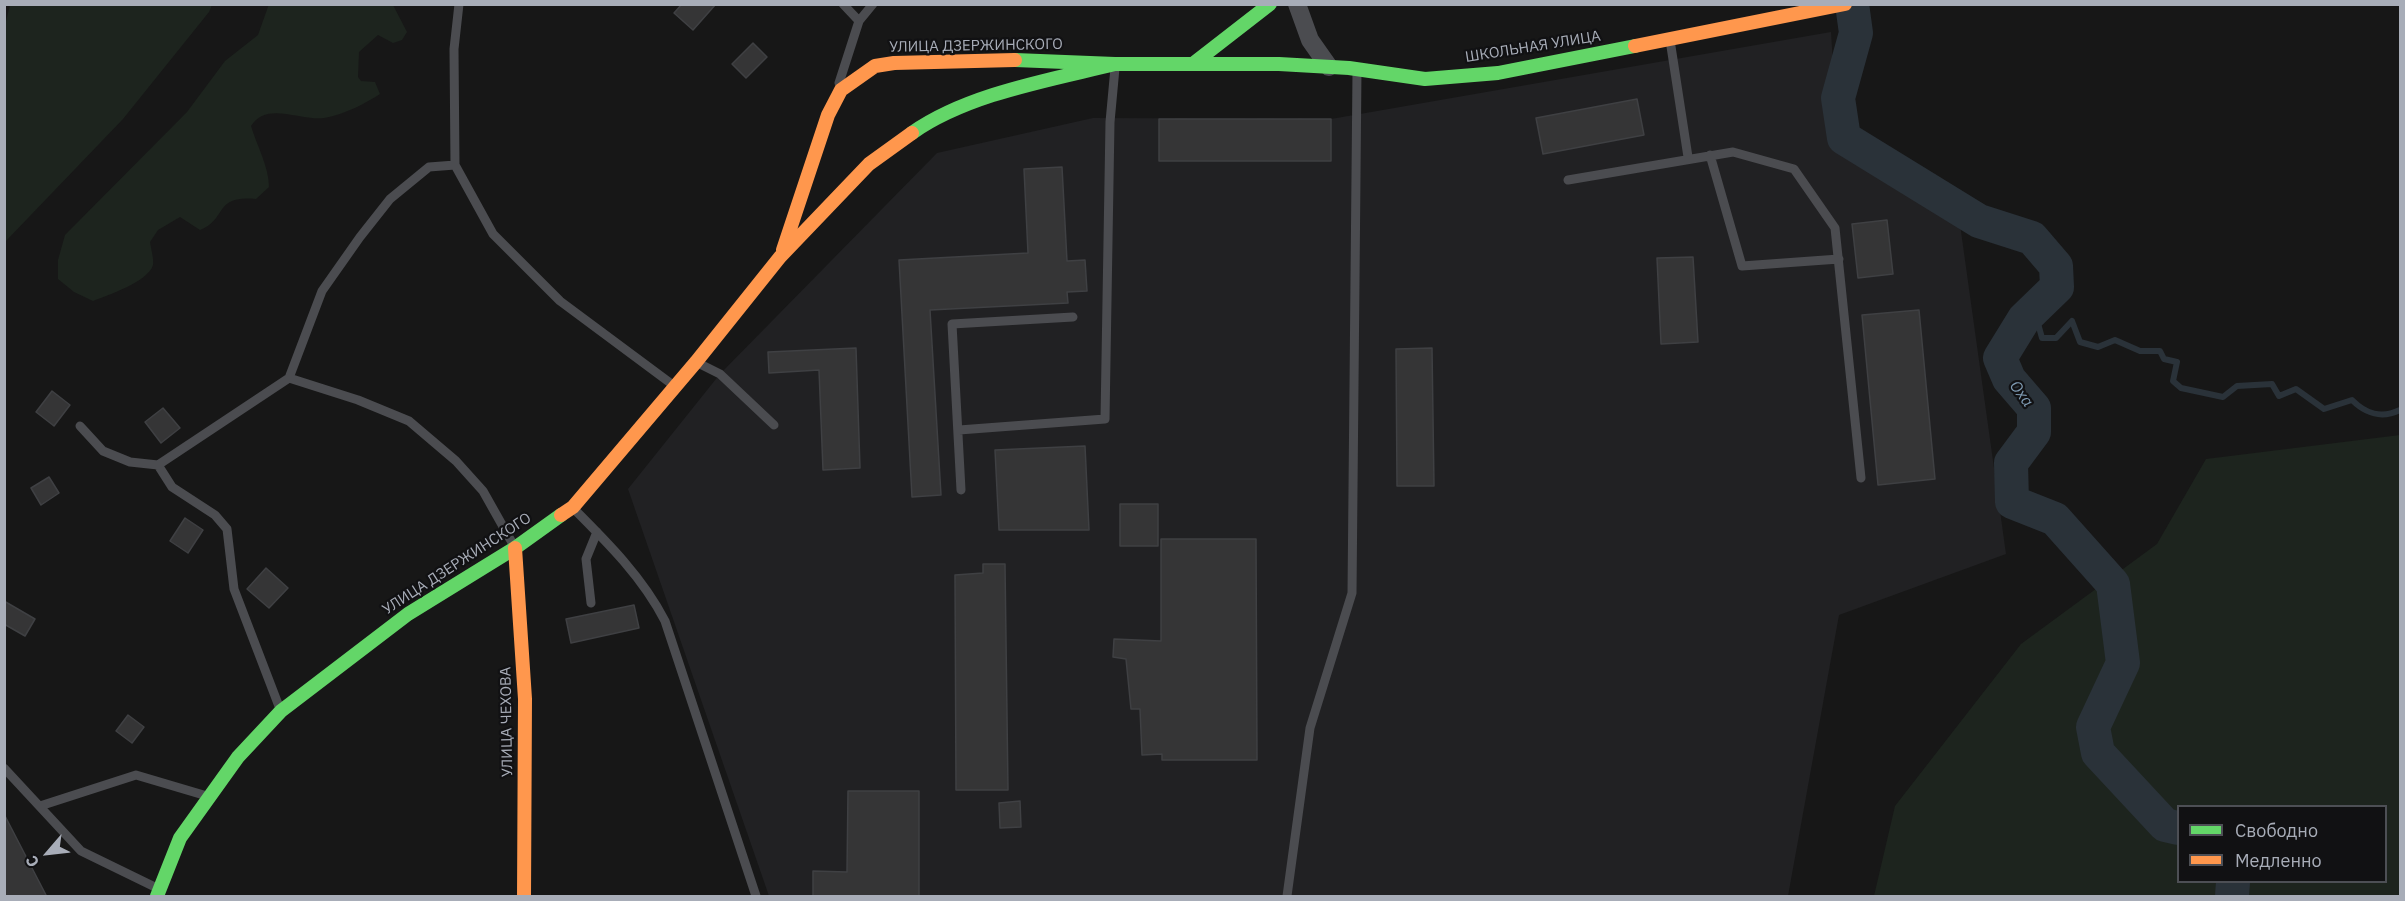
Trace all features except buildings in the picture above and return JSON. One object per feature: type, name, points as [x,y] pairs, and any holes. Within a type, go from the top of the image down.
[{"type":"street","points":[[1194,63],[1270,4]]},
{"type":"street","points":[[1297,4],[1310,40],[1329,67]]},
{"type":"street","name":"ШКОЛЬНАЯ УЛИЦА","points":[[1115,64],[1194,63],[1329,67],[1425,79],[1498,73],[1845,4]]},
{"type":"street","name":"УЛИЦА ДЗЕРЖИНСКОГО","points":[[780,257],[828,115],[841,90],[875,66],[894,63],[1043,59],[1115,64]]},
{"type":"street","name":"УЛИЦА ДЗЕРЖИНСКОГО","points":[[158,893],[180,838],[238,757],[281,711],[408,614],[516,548],[573,507],[696,362],[780,257],[869,164],[919,128],[970,104],[1023,87],[1115,64]]},
{"type":"street","name":"УЛИЦА ЧЕХОВА","points":[[516,548],[525,699],[524,897]]},
{"type":"lane","points":[[459,4],[454,49],[455,165],[493,234],[560,301],[675,387]]},
{"type":"lane","points":[[843,4],[859,21]]},
{"type":"lane","points":[[828,115],[859,21],[873,4]]},
{"type":"lane","points":[[1670,40],[1688,157]]},
{"type":"lane","points":[[959,430],[1105,419],[1110,122],[1115,64]]},
{"type":"lane","points":[[1287,897],[1310,728],[1352,593],[1357,69]]},
{"type":"lane","points":[[1568,180],[1688,157],[1732,152],[1794,169],[1835,228],[1861,478]]},
{"type":"lane","points":[[1710,155],[1742,266],[1839,259]]},
{"type":"lane","points":[[80,426],[103,451],[130,462],[158,465],[289,378],[322,291],[360,237],[390,199],[429,167],[455,165]]},
{"type":"lane","points":[[962,490],[952,324],[1073,317]]},
{"type":"lane","points":[[696,362],[720,374],[774,425]]},
{"type":"lane","points":[[289,378],[358,400],[409,421],[456,461],[483,491],[516,548]]},
{"type":"lane","points":[[158,465],[172,487],[215,515],[227,529],[234,589],[281,711]]},
{"type":"lane","points":[[573,507],[597,532],[656,603],[665,621],[756,897]]},
{"type":"lane","points":[[591,603],[586,559],[597,532]]},
{"type":"lane","points":[[4,768],[81,851],[158,893]]},
{"type":"lane","points":[[40,806],[136,775],[209,797]]},
{"type":"shaded area","points":[[269,4],[393,5],[407,32],[402,40],[393,43],[378,35],[359,52],[358,77],[361,81],[375,82],[380,94],[343,113],[329,117],[309,118],[276,113],[258,118],[251,126],[265,164],[269,187],[256,199],[242,199],[227,204],[215,220],[200,230],[180,217],[158,230],[150,242],[153,265],[144,277],[136,282],[93,301],[74,292],[58,279],[58,260],[65,235],[187,112],[225,61],[258,35]]},
{"type":"shaded area","points":[[10,5],[212,5],[209,12],[123,119],[5,242],[4,29]]},
{"type":"shaded area","points":[[1831,32],[1837,130],[1959,217],[2006,554],[1839,615],[1788,896],[769,896],[628,489],[720,374],[937,153],[1093,118],[1331,119]]},
{"type":"shaded area","points":[[2400,435],[2400,896],[1874,896],[1895,806],[2021,644],[2157,544],[2206,459]]},
{"type":"waterway","name":"Оха","points":[[1852,4],[1856,33],[1838,98],[1844,138],[1979,221],[2032,238],[2056,266],[2057,287],[2024,319],[2000,358],[2009,379],[2034,408],[2034,432],[2011,463],[2012,502],[2055,519],[2113,584],[2123,663],[2093,727],[2098,753],[2165,825],[2177,828]]},
{"type":"waterway","points":[[2024,319],[2039,327],[2042,338],[2056,338],[2072,321],[2080,342],[2098,347],[2115,340],[2140,351],[2160,351],[2164,359],[2177,362],[2173,381],[2181,388],[2223,397],[2237,386],[2272,384],[2279,396],[2296,389],[2324,409],[2352,400],[2374,414],[2393,413],[2400,410]]},
{"type":"waterway","name":"Оха","points":[[2232,896],[2233,883]]},
{"type":"traffic: fast","points":[[1194,63],[1270,4]]},
{"type":"traffic: fast","points":[[1015,60],[1115,64],[1279,64],[1349,68],[1425,79],[1498,73],[1635,46]]},
{"type":"traffic: fast","points":[[912,133],[934,119],[983,98],[1115,64]]},
{"type":"traffic: fast","points":[[157,896],[180,838],[238,757],[281,711],[408,614],[515,548],[561,515]]},
{"type":"traffic: slow","points":[[1635,46],[1845,4]]},
{"type":"traffic: slow","points":[[783,250],[828,115],[841,90],[875,66],[894,63],[1015,60]]},
{"type":"traffic: slow","points":[[561,515],[573,507],[696,362],[780,257],[869,164],[912,133]]},
{"type":"traffic: slow","points":[[515,548],[525,699],[524,896]]}]
